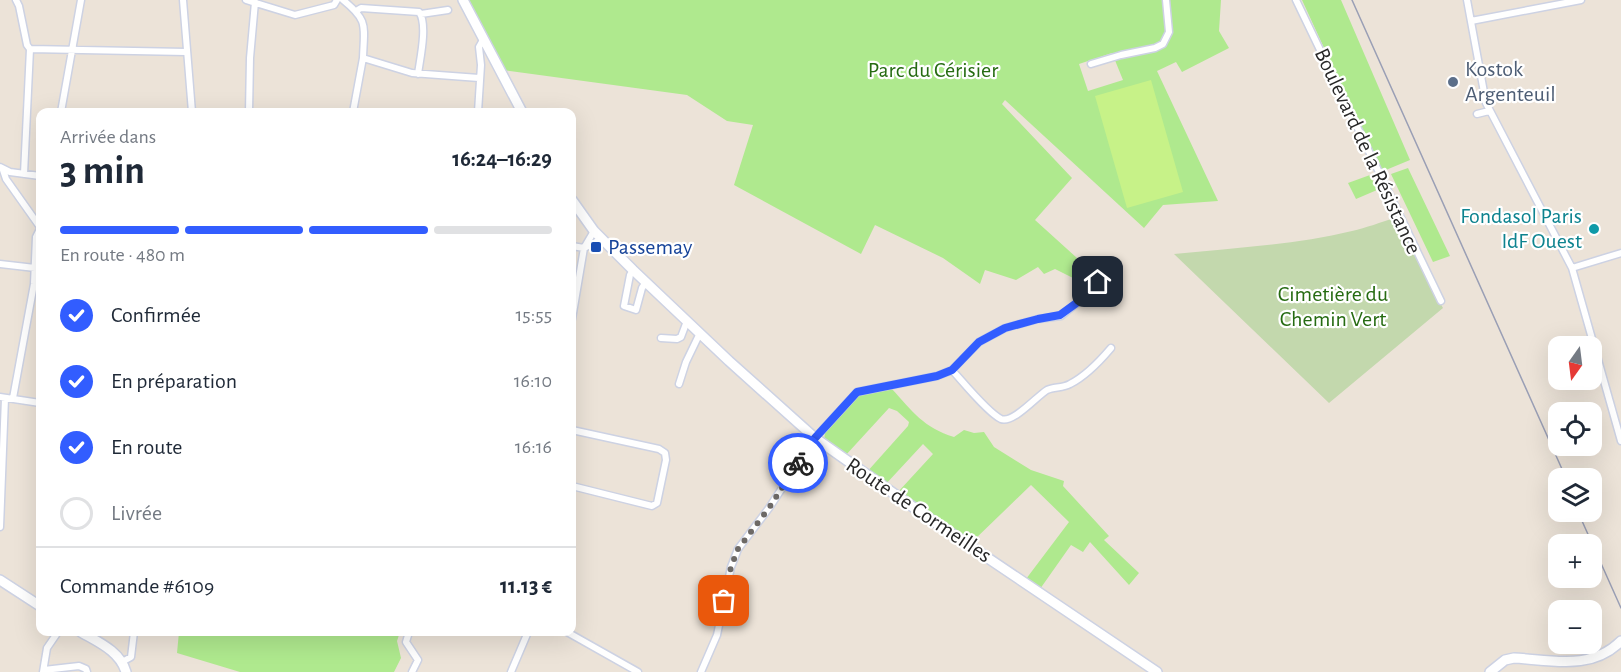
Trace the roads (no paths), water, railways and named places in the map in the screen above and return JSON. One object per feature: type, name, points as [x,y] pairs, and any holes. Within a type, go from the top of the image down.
[{"type":"main road","points":[[463,0],[520,108]]},
{"type":"main road","name":"Route de Cormeilles","points":[[576,206],[594,231],[633,270],[815,438],[930,519],[1157,672]]},
{"type":"main road","points":[[1,584],[36,604]]},
{"type":"main road","points":[[88,636],[112,651],[122,662],[126,672]]},
{"type":"main road","points":[[1490,672],[1505,660],[1514,658],[1582,662],[1611,651],[1621,642]]},
{"type":"street","points":[[16,0],[30,49],[24,174]]},
{"type":"street","points":[[62,108],[81,0]]},
{"type":"street","points":[[183,0],[192,108]]},
{"type":"street","points":[[246,0],[296,15],[334,5],[337,0]]},
{"type":"street","points":[[343,0],[360,15],[364,28],[363,58],[354,108]]},
{"type":"street","points":[[395,10],[396,0]]},
{"type":"street","points":[[1090,64],[1163,44],[1169,32],[1166,0]]},
{"type":"street","name":"Boulevard de la Résistance","points":[[1296,0],[1441,301]]},
{"type":"street","points":[[1467,0],[1489,111],[1572,268],[1621,441]]},
{"type":"street","points":[[1471,21],[1581,0]]},
{"type":"street","points":[[249,108],[250,58],[255,2]]},
{"type":"street","points":[[356,11],[361,8],[417,11],[421,14],[448,9]]},
{"type":"street","points":[[418,74],[422,40],[421,14]]},
{"type":"street","points":[[478,108],[481,65],[479,47],[483,40]]},
{"type":"street","points":[[30,49],[186,52]]},
{"type":"street","points":[[363,58],[403,72],[479,78]]},
{"type":"street","points":[[1477,114],[1489,111]]},
{"type":"street","points":[[2,168],[36,176]]},
{"type":"street","points":[[2,168],[6,179],[36,222]]},
{"type":"street","points":[[576,295],[584,248],[594,231]]},
{"type":"street","points":[[14,398],[27,329],[35,268],[36,237]]},
{"type":"street","points":[[576,247],[584,248],[602,239]]},
{"type":"street","points":[[1572,268],[1621,253]]},
{"type":"street","points":[[0,264],[35,268]]},
{"type":"street","points":[[633,270],[624,306],[636,310],[646,282]]},
{"type":"street","points":[[701,672],[717,635],[731,567],[738,549],[769,508],[815,438],[857,392],[937,376],[952,370],[979,342],[1005,328],[1060,315],[1082,299],[1098,282]]},
{"type":"street","points":[[661,338],[681,337],[687,321]]},
{"type":"street","points":[[679,384],[686,362],[700,333]]},
{"type":"street","points":[[952,370],[985,405],[1001,419],[1006,420],[1049,390],[1069,385],[1078,379],[1099,363],[1112,348]]},
{"type":"street","points":[[0,527],[3,398],[36,402]]},
{"type":"street","points":[[576,431],[659,449],[665,453],[666,460],[657,503],[652,506],[576,487]]},
{"type":"street","points":[[55,636],[47,648],[44,671],[79,666],[87,672]]},
{"type":"street","points":[[122,662],[131,657],[134,636]]},
{"type":"street","points":[[408,636],[406,642],[418,660],[412,672]]},
{"type":"street","points":[[511,672],[526,636]]},
{"type":"street","points":[[574,636],[638,672]]},
{"type":"railway","points":[[1352,0],[1562,468]]},
{"type":"railway","points":[[1582,522],[1621,608]]},
{"type":"place","name":"Kostok Argenteuil","points":[[1453,82]]},
{"type":"place","name":"Fondasol Paris IdF Ouest","points":[[1594,229]]},
{"type":"place","name":"Passemay","points":[[596,247]]},
{"type":"park label","name":"Parc du Cérisier","points":[[933,70]]},
{"type":"park label","name":"Cimetière du Chemin Vert","points":[[1333,306]]}]
